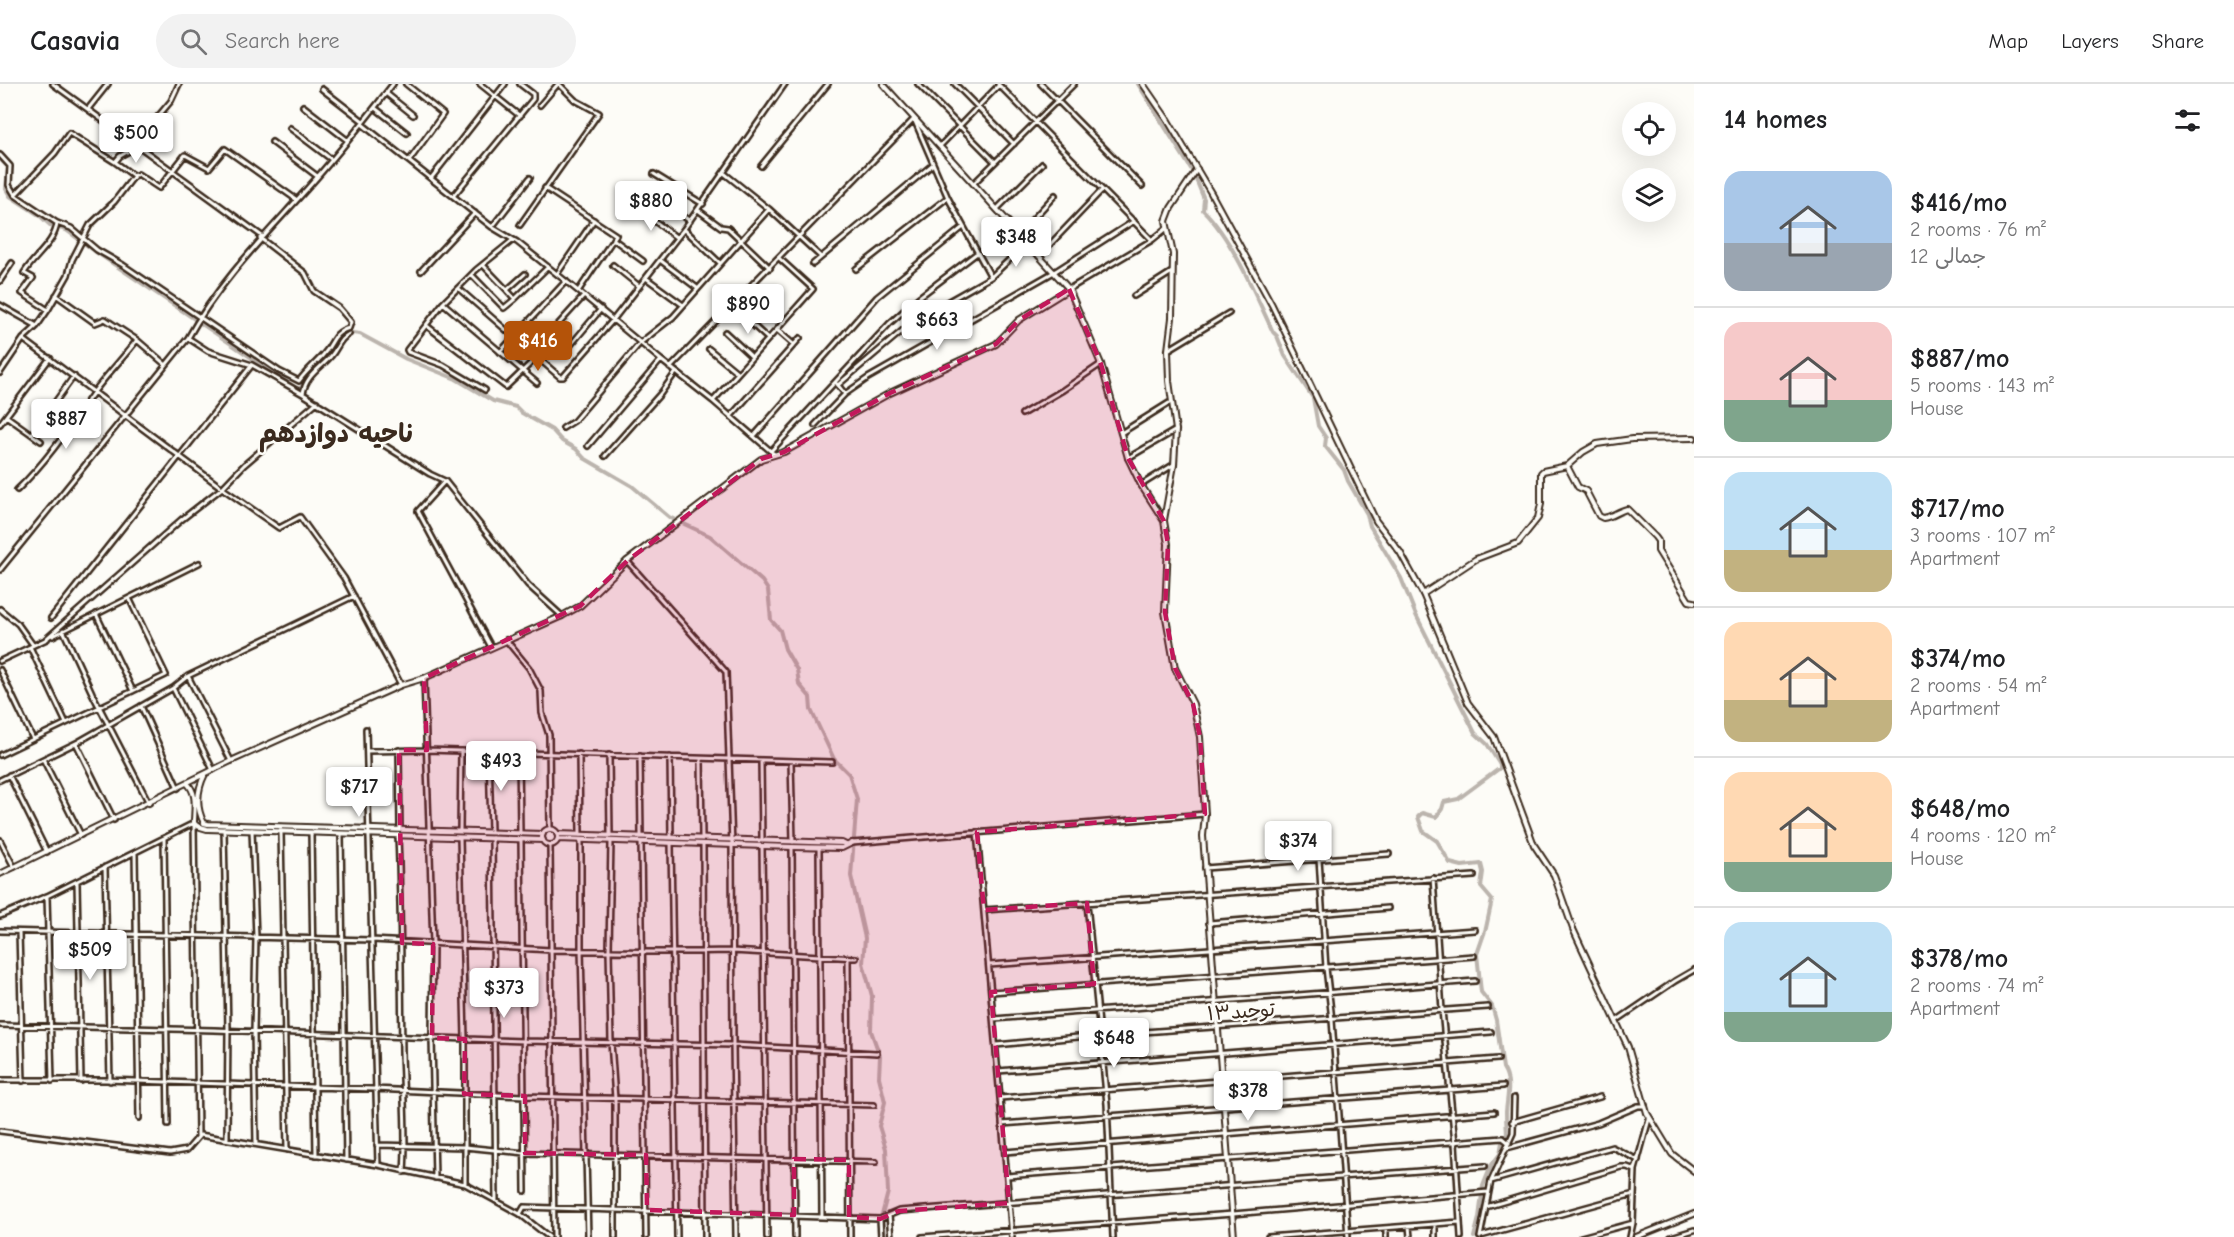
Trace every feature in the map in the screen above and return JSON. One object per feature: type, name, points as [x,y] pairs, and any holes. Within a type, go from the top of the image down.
[{"type":"street","points":[[0,154],[10,166],[9,186],[15,195],[57,223],[71,228],[82,240],[123,265],[279,371],[299,381],[312,364],[323,355],[337,333],[350,328],[351,322],[339,308],[314,291],[305,273],[261,237],[53,84]]},
{"type":"street","points":[[88,109],[108,84]]},
{"type":"street","points":[[115,162],[129,151],[171,100],[179,84]]},
{"type":"street","points":[[0,570],[127,416],[188,338],[200,318],[261,237],[297,200],[393,84]]},
{"type":"street","points":[[406,84],[443,114],[409,161]]},
{"type":"street","points":[[480,84],[519,116]]},
{"type":"street","points":[[432,177],[506,84]]},
{"type":"street","points":[[454,195],[534,97],[520,84]]},
{"type":"street","points":[[520,225],[599,113],[575,100],[559,84],[540,105]]},
{"type":"street","points":[[458,288],[562,378],[613,320],[703,204],[785,84]]},
{"type":"street","points":[[761,166],[828,84]]},
{"type":"street","points":[[884,84],[1069,289],[1101,364],[1128,458],[1141,485],[1164,520]]},
{"type":"street","points":[[918,84],[995,162]]},
{"type":"street","points":[[955,84],[1014,144]]},
{"type":"street","points":[[939,146],[999,84],[1152,240]]},
{"type":"street","points":[[1041,84],[1142,186]]},
{"type":"street","points":[[974,183],[1074,84]]},
{"type":"street","points":[[1143,84],[1197,169],[1272,305],[1376,521],[1400,552],[1423,594],[1468,703],[1494,737],[1534,845],[1554,875],[1573,928],[1628,1047],[1650,1117],[1672,1154],[1694,1171]]},
{"type":"street","points":[[322,89],[492,227],[513,240],[585,296],[670,368],[713,400],[773,453]]},
{"type":"street","points":[[386,93],[414,115]]},
{"type":"street","points":[[303,106],[347,140]]},
{"type":"street","points":[[374,108],[407,133]]},
{"type":"street","points":[[914,119],[948,198],[991,277]]},
{"type":"street","points":[[670,368],[914,119]]},
{"type":"street","points":[[290,128],[331,159]]},
{"type":"street","points":[[15,195],[55,153],[69,134],[134,176]]},
{"type":"street","points":[[272,142],[317,176]]},
{"type":"street","points":[[0,373],[23,339],[37,326],[48,310],[90,225],[114,202],[134,176],[138,174],[159,188],[185,155],[209,168],[225,149],[297,200]]},
{"type":"street","points":[[997,209],[1042,164]]},
{"type":"street","points":[[813,264],[933,165]]},
{"type":"street","points":[[1197,169],[1166,221],[1173,254],[1174,272],[1168,381],[1176,430],[1174,465],[1164,520],[1168,544],[1165,612],[1175,668],[1193,704],[1200,737],[1205,814],[1203,836],[1205,868],[1220,1080],[1230,1160],[1234,1237]]},
{"type":"street","points":[[724,173],[769,209],[821,257]]},
{"type":"street","points":[[654,174],[703,204]]},
{"type":"street","points":[[492,227],[530,178]]},
{"type":"street","points":[[545,188],[616,235],[578,291]]},
{"type":"street","points":[[1039,256],[1102,189]]},
{"type":"street","points":[[648,191],[690,221]]},
{"type":"street","points":[[1019,234],[1055,195]]},
{"type":"street","points":[[856,269],[948,198]]},
{"type":"street","points":[[639,209],[677,238]]},
{"type":"street","points":[[563,428],[574,421],[640,343],[673,318],[697,288],[769,209]]},
{"type":"street","points":[[698,210],[721,227],[728,228],[770,268]]},
{"type":"street","points":[[421,271],[475,213]]},
{"type":"street","points":[[557,274],[594,220]]},
{"type":"street","points":[[815,425],[845,394],[868,378],[1054,272],[1134,221]]},
{"type":"street","points":[[48,310],[22,293],[33,278],[24,273],[57,230],[57,223]]},
{"type":"street","points":[[754,435],[877,297],[963,227]]},
{"type":"street","points":[[0,874],[231,761],[400,685],[424,678],[562,616],[580,606],[627,561],[761,459],[773,453],[784,452],[890,393],[996,344],[1019,320],[1152,240],[1168,227]]},
{"type":"street","points":[[684,229],[720,263]]},
{"type":"street","points":[[613,239],[643,261]]},
{"type":"street","points":[[485,390],[443,365],[407,351],[443,303],[471,275],[513,240]]},
{"type":"street","points":[[838,385],[919,318],[991,277],[1027,243]]},
{"type":"street","points":[[773,453],[835,381],[890,323],[918,298],[977,253]]},
{"type":"street","points":[[713,400],[813,289],[779,258]]},
{"type":"street","points":[[660,260],[697,288]]},
{"type":"street","points":[[0,281],[12,263]]},
{"type":"street","points":[[483,265],[515,299]]},
{"type":"street","points":[[613,265],[639,286]]},
{"type":"street","points":[[471,275],[504,308],[548,267]]},
{"type":"street","points":[[1134,296],[1174,272]]},
{"type":"street","points":[[507,290],[525,274]]},
{"type":"street","points":[[646,278],[683,305]]},
{"type":"street","points":[[500,352],[566,281]]},
{"type":"street","points":[[56,296],[95,323],[105,319],[137,340],[166,366]]},
{"type":"street","points":[[555,328],[585,296]]},
{"type":"street","points":[[443,303],[537,383]]},
{"type":"street","points":[[0,305],[37,326]]},
{"type":"street","points":[[542,332],[564,353],[601,309]]},
{"type":"street","points":[[1168,350],[1229,313]]},
{"type":"street","points":[[742,315],[768,339]]},
{"type":"street","points":[[427,326],[505,387],[555,346]]},
{"type":"street","points":[[777,330],[794,345]]},
{"type":"street","points":[[725,332],[753,357]]},
{"type":"street","points":[[303,394],[313,373],[333,355],[344,337],[349,334]]},
{"type":"street","points":[[188,338],[208,351],[252,365],[445,481],[528,585],[562,616]]},
{"type":"street","points":[[731,416],[800,338]]},
{"type":"street","points":[[23,339],[279,528],[300,517],[354,596],[400,685]]},
{"type":"street","points":[[17,490],[36,472],[137,340]]},
{"type":"street","points":[[709,349],[738,373]]},
{"type":"street","points":[[0,424],[50,358]]},
{"type":"street","points":[[588,446],[661,360]]},
{"type":"street","points":[[1022,414],[1072,385],[1101,364]]},
{"type":"street","points":[[51,618],[252,365]]},
{"type":"street","points":[[604,456],[661,393],[676,372]]},
{"type":"street","points":[[32,434],[74,376]]},
{"type":"street","points":[[835,381],[845,394]]},
{"type":"street","points":[[46,639],[181,520],[222,488],[243,465],[317,402]]},
{"type":"street","points":[[1121,433],[1169,403]]},
{"type":"street","points":[[6,416],[41,441]]},
{"type":"street","points":[[1128,458],[1176,430]]},
{"type":"street","points":[[1423,594],[1476,559],[1518,543],[1538,518],[1543,471],[1567,466],[1583,452],[1597,444],[1632,439],[1694,438]]},
{"type":"street","points":[[1141,485],[1174,465]]},
{"type":"street","points":[[1567,466],[1578,487],[1586,491],[1599,516],[1603,519],[1619,510],[1627,509],[1655,537],[1658,542],[1658,551],[1689,601],[1694,602]]},
{"type":"street","points":[[445,481],[418,511],[491,646]]},
{"type":"street","points":[[627,561],[726,672],[732,839],[736,1237]]},
{"type":"street","points":[[0,661],[199,562]]},
{"type":"street","points":[[0,780],[76,743],[188,676],[354,596]]},
{"type":"street","points":[[0,755],[164,678],[166,673],[129,598]]},
{"type":"street","points":[[0,609],[18,624],[32,646],[66,723]]},
{"type":"street","points":[[96,614],[133,691]]},
{"type":"street","points":[[63,630],[99,707],[149,802]]},
{"type":"street","points":[[506,640],[529,668],[539,686],[542,713],[549,735],[550,829],[557,837],[842,848],[866,840],[1205,814]]},
{"type":"street","points":[[0,670],[33,739]]},
{"type":"street","points":[[188,676],[231,761]]},
{"type":"street","points":[[424,678],[433,944],[432,1038],[435,1178]]},
{"type":"street","points":[[173,687],[213,770]]},
{"type":"street","points":[[141,706],[178,788]]},
{"type":"street","points":[[366,729],[374,1089],[378,1165]]},
{"type":"street","points":[[76,743],[114,820]]},
{"type":"street","points":[[399,750],[400,829]]},
{"type":"street","points":[[367,751],[519,752],[832,762]]},
{"type":"street","points":[[460,831],[461,751]]},
{"type":"street","points":[[489,752],[496,1202]]},
{"type":"street","points":[[519,752],[520,833]]},
{"type":"street","points":[[579,754],[588,1237]]},
{"type":"street","points":[[609,755],[611,838],[609,950],[615,1099],[615,1237]]},
{"type":"street","points":[[639,756],[646,1237]]},
{"type":"street","points":[[670,757],[677,1237]]},
{"type":"street","points":[[43,759],[81,835]]},
{"type":"street","points":[[701,759],[702,838]]},
{"type":"street","points":[[761,761],[762,840]]},
{"type":"street","points":[[791,761],[793,842]]},
{"type":"street","points":[[205,774],[197,796],[201,817],[206,824],[460,837],[520,833],[543,837],[550,845],[554,1237]]},
{"type":"street","points":[[9,775],[47,852]]},
{"type":"street","points":[[0,1131],[170,1154],[187,1150],[198,1136],[195,795],[187,783]]},
{"type":"street","points":[[194,823],[204,829],[340,834],[400,829],[460,831],[521,839],[543,837],[550,829]]},
{"type":"street","points":[[0,916],[47,896],[194,823]]},
{"type":"street","points":[[224,829],[228,1030],[227,1139]]},
{"type":"street","points":[[252,830],[256,937],[254,1031],[257,1086],[256,1144]]},
{"type":"street","points":[[281,831],[287,1150]]},
{"type":"street","points":[[311,832],[316,1155]]},
{"type":"street","points":[[977,832],[1012,1237]]},
{"type":"street","points":[[340,834],[346,1160]]},
{"type":"street","points":[[398,835],[406,1147],[404,1172]]},
{"type":"street","points":[[460,837],[465,1039],[465,1184]]},
{"type":"street","points":[[550,845],[557,837]]},
{"type":"street","points":[[164,838],[168,1124]]},
{"type":"street","points":[[671,840],[702,838],[849,844]]},
{"type":"street","points":[[521,839],[525,1191]]},
{"type":"street","points":[[0,840],[14,867]]},
{"type":"street","points":[[703,844],[705,1237]]},
{"type":"street","points":[[762,846],[766,1237]]},
{"type":"street","points":[[792,847],[795,1237]]},
{"type":"street","points":[[819,848],[818,957],[822,1217]]},
{"type":"street","points":[[135,852],[139,1118]]},
{"type":"street","points":[[1205,868],[1389,854]]},
{"type":"street","points":[[1319,859],[1348,1237]]},
{"type":"street","points":[[105,867],[110,1081]]},
{"type":"street","points":[[984,910],[1474,876]]},
{"type":"street","points":[[1433,878],[1461,1237]]},
{"type":"street","points":[[76,882],[81,1081]]},
{"type":"street","points":[[47,896],[52,1082]]},
{"type":"street","points":[[1087,903],[1105,1089],[1113,1237]]},
{"type":"street","points":[[1209,923],[1388,908]]},
{"type":"street","points":[[989,965],[1475,930]]},
{"type":"street","points":[[0,931],[372,940],[402,944],[551,950],[732,951],[856,958]]},
{"type":"street","points":[[19,932],[22,1081]]},
{"type":"street","points":[[991,992],[1474,956]]},
{"type":"street","points":[[848,958],[850,1237]]},
{"type":"street","points":[[1616,1021],[1694,970]]},
{"type":"street","points":[[994,1019],[1475,981]]},
{"type":"street","name":"توحید۱۳","points":[[996,1046],[1099,1036],[1488,1007]]},
{"type":"street","points":[[0,1025],[228,1030],[402,1038],[733,1045],[877,1053]]},
{"type":"street","points":[[998,1071],[1491,1032]]},
{"type":"street","points":[[1000,1098],[1498,1059]]},
{"type":"street","points":[[0,1080],[286,1086],[553,1097],[874,1105]]},
{"type":"street","points":[[1002,1124],[1503,1086]]},
{"type":"street","points":[[1512,1122],[1600,1097]]},
{"type":"street","points":[[1514,1098],[1513,1133],[1491,1181],[1480,1236],[1634,1194]]},
{"type":"street","points":[[1507,1148],[1598,1123],[1638,1106],[1646,1106]]},
{"type":"street","points":[[1005,1152],[1494,1112]]},
{"type":"street","points":[[1629,1237],[1633,1223],[1635,1170],[1650,1117]]},
{"type":"street","points":[[198,1136],[378,1165],[465,1184],[520,1214],[549,1237]]},
{"type":"street","points":[[1007,1176],[1503,1138],[1509,1143]]},
{"type":"street","points":[[377,1145],[465,1147],[525,1153],[876,1162]]},
{"type":"street","points":[[1491,1181],[1612,1148],[1638,1160]]},
{"type":"street","points":[[520,1214],[524,1207],[880,1219],[899,1211],[1485,1166]]},
{"type":"street","points":[[1486,1207],[1621,1167],[1635,1170]]},
{"type":"street","points":[[922,1237],[1488,1192]]},
{"type":"street","points":[[1636,1237],[1694,1214]]},
{"type":"street","points":[[889,1215],[891,1237]]},
{"type":"street","points":[[880,1219],[881,1237]]},
{"type":"street","points":[[1268,1237],[1460,1222]]},
{"type":"street","points":[[1581,1237],[1633,1223]]},
{"type":"street","points":[[1435,1224],[1435,1237]]},
{"type":"street","points":[[1409,1226],[1410,1237]]},
{"type":"street","points":[[1386,1228],[1386,1237]]},
{"type":"street","points":[[1671,1237],[1694,1230]]},
{"type":"highlighted area","points":[[1069,289],[1101,364],[1128,458],[1164,521],[1168,544],[1165,612],[1175,668],[1193,704],[1200,737],[1205,814],[977,832],[984,910],[1087,903],[1094,984],[991,992],[1009,1203],[899,1211],[880,1219],[849,1217],[849,1160],[794,1159],[794,1215],[647,1210],[646,1155],[525,1153],[525,1096],[464,1094],[465,1039],[432,1038],[433,944],[402,943],[399,750],[427,750],[424,678],[580,606],[627,561],[761,459],[784,452],[890,393],[996,344],[1019,320]]},
{"type":"waterway","points":[[1138,84],[1193,172],[1204,199],[1203,210],[1233,251],[1285,356],[1313,398],[1318,426],[1326,438],[1325,446],[1344,470],[1367,514],[1370,526],[1401,578],[1415,613],[1475,733],[1487,744],[1500,765],[1500,768],[1458,799],[1444,802],[1436,817],[1422,813],[1418,817],[1423,831],[1437,841],[1450,863],[1462,866],[1481,864],[1483,872],[1481,887],[1492,900],[1477,954],[1481,992],[1492,1006],[1507,1079],[1507,1138],[1502,1142],[1500,1154],[1491,1166],[1483,1186],[1474,1237]]},
{"type":"waterway","points":[[0,159],[8,167],[6,189],[10,196],[50,225],[66,230],[296,388],[301,388],[310,373],[329,354],[344,332],[360,334],[406,359],[456,379],[493,401],[516,407],[522,413],[552,430],[584,458],[632,486],[669,517],[710,536],[762,581],[768,590],[771,620],[780,630],[785,649],[797,670],[799,684],[810,697],[811,710],[834,759],[849,774],[857,799],[851,876],[865,938],[863,963],[872,996],[871,1031],[880,1056],[879,1077],[885,1102],[879,1126],[886,1149],[888,1192],[882,1215],[884,1237]]},
{"type":"district","name":"ناحیه دوازدهم","points":[[336,433]]}]
